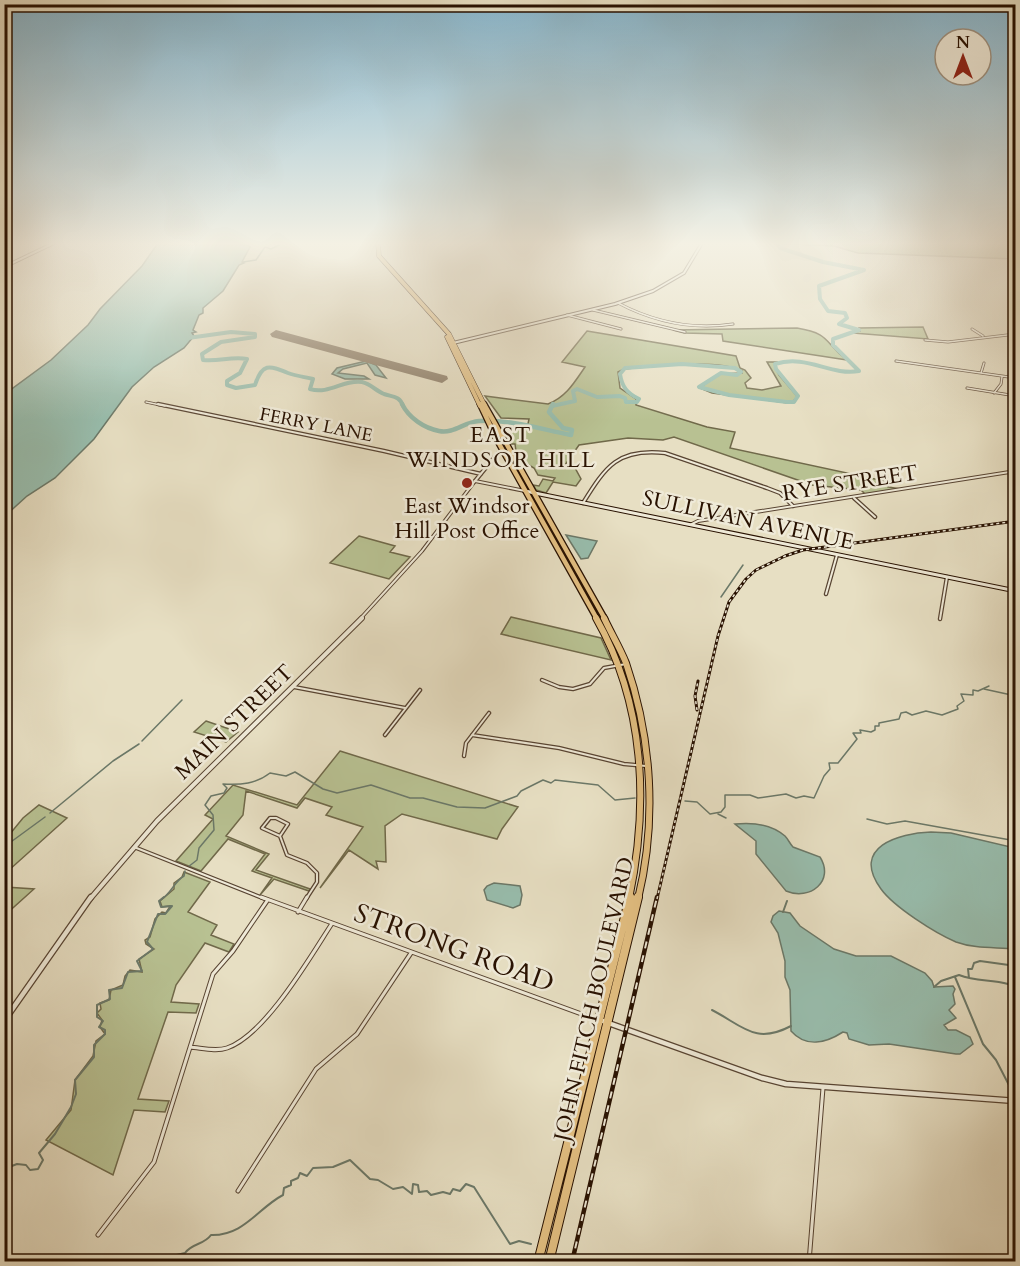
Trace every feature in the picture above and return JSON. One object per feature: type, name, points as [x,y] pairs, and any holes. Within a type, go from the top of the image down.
[{"type":"highway","points":[[420,302],[441,325]]},
{"type":"highway","name":"JOHN FITCH BOULEVARD","points":[[441,325],[490,422],[586,593],[622,664],[636,708],[642,737],[645,766],[644,841],[549,1262]]},
{"type":"highway","name":"JOHN FITCH BOULEVARD","points":[[538,1262],[604,1022]]},
{"type":"main road","name":"SULLIVAN AVENUE","points":[[528,492],[1016,591]]},
{"type":"street","points":[[452,343],[621,302]]},
{"type":"street","points":[[618,303],[638,313],[685,324],[733,324]]},
{"type":"street","points":[[593,310],[685,332]]},
{"type":"street","points":[[567,315],[621,329]]},
{"type":"street","points":[[972,329],[983,336]]},
{"type":"street","points":[[1009,334],[1016,342]]},
{"type":"street","points":[[925,340],[963,341],[983,336],[1016,334]]},
{"type":"street","points":[[896,361],[1016,378]]},
{"type":"street","points":[[981,373],[984,363]]},
{"type":"street","points":[[994,393],[1001,384],[1002,376]]},
{"type":"street","points":[[967,388],[1016,396]]},
{"type":"street","name":"FERRY LANE","points":[[146,402],[384,451],[481,474]]},
{"type":"street","points":[[583,503],[601,473],[612,461],[632,453],[648,451],[665,453],[767,488],[780,494],[794,507]]},
{"type":"street","name":"MAIN STREET","points":[[4,1022],[91,898],[134,847],[237,739],[294,687],[416,559],[497,454]]},
{"type":"street","name":"RYE STREET","points":[[690,525],[698,521],[1016,471]]},
{"type":"street","name":"SULLIVAN AVENUE","points":[[475,482],[528,492]]},
{"type":"street","points":[[854,498],[875,517]]},
{"type":"street","points":[[826,594],[837,555]]},
{"type":"street","points":[[940,619],[947,577]]},
{"type":"street","points":[[542,680],[553,686],[573,689],[590,684],[604,668],[622,664]]},
{"type":"street","points":[[294,687],[405,708]]},
{"type":"street","points":[[385,735],[420,690]]},
{"type":"street","points":[[464,756],[466,743],[489,713]]},
{"type":"street","points":[[472,735],[498,742],[564,748],[645,766]]},
{"type":"street","points":[[280,837],[288,824],[276,818],[270,818],[262,828],[280,837],[287,855],[307,862],[317,873],[317,882],[298,912]]},
{"type":"street","name":"STRONG ROAD","points":[[134,847],[331,925],[762,1078],[786,1084],[1016,1101]]},
{"type":"street","points":[[98,1236],[154,1162],[213,974],[233,951],[267,901]]},
{"type":"street","points":[[190,1047],[227,1048],[242,1041],[293,983],[331,925]]},
{"type":"street","points":[[238,1191],[316,1069],[357,1034],[411,953]]},
{"type":"street","points":[[809,1262],[823,1087]]},
{"type":"street","points":[[307,1262],[313,1257],[321,1262]]},
{"type":"shaded area","points":[[107,302],[210,302],[199,315],[193,330],[196,332],[192,333],[194,336],[184,348],[154,367],[132,387],[94,439],[55,478],[27,496],[5,516],[5,394],[51,360],[88,325]]},
{"type":"shaded area","points":[[923,327],[928,339],[853,333],[860,331],[859,328]]},
{"type":"shaded area","points":[[797,328],[822,336],[847,360],[723,341],[722,334],[684,333],[673,330]]},
{"type":"shaded area","points":[[587,331],[736,356],[740,368],[745,370],[751,378],[745,383],[747,388],[762,390],[781,386],[767,362],[777,362],[775,367],[779,375],[797,396],[795,400],[788,403],[712,393],[700,388],[718,374],[742,373],[730,367],[684,364],[624,369],[618,372],[620,388],[636,399],[636,405],[707,427],[735,432],[730,448],[889,482],[888,487],[901,489],[866,495],[861,490],[812,485],[674,437],[663,440],[628,438],[579,445],[565,465],[575,468],[581,479],[576,486],[553,482],[546,493],[536,490],[533,485],[539,486],[543,479],[553,481],[555,478],[538,475],[534,468],[517,458],[515,444],[511,444],[507,429],[528,424],[529,419],[501,418],[485,396],[548,404],[560,398],[585,367],[562,362]]},
{"type":"shaded area","points":[[366,361],[376,365],[386,378],[375,375],[367,363],[343,369],[338,373],[364,376],[369,379],[345,379],[332,374],[337,368]]},
{"type":"shaded area","points":[[566,535],[597,541],[588,558],[581,559]]},
{"type":"shaded area","points":[[359,536],[395,546],[390,552],[410,557],[389,579],[330,563]]},
{"type":"shaded area","points":[[511,617],[601,638],[611,660],[501,634]]},
{"type":"shaded area","points":[[206,721],[238,732],[226,742],[194,732]]},
{"type":"shaded area","points":[[340,751],[518,807],[497,839],[402,814],[385,826],[386,862],[376,861],[378,869],[349,850],[320,888],[363,827],[326,815],[332,807],[305,798],[297,808],[246,791],[243,815],[226,836],[269,854],[256,870],[310,889],[309,891],[274,879],[260,895],[272,878],[252,871],[265,854],[228,839],[201,871],[176,861],[213,819],[205,815],[233,785],[297,805]]},
{"type":"shaded area","points":[[39,805],[67,818],[8,871],[5,870],[5,840],[23,818]]},
{"type":"shaded area","points":[[749,823],[768,826],[785,836],[793,847],[820,857],[824,866],[824,874],[818,887],[804,893],[786,891],[756,854],[756,841],[735,824]]},
{"type":"shaded area","points":[[931,832],[951,833],[1015,848],[1015,949],[978,947],[956,942],[916,919],[895,904],[881,889],[873,875],[871,863],[875,853],[882,845],[905,835]]},
{"type":"shaded area","points":[[184,872],[210,882],[188,912],[217,925],[211,935],[234,944],[229,952],[205,943],[176,985],[171,1002],[199,1004],[196,1013],[168,1012],[138,1099],[169,1101],[165,1112],[134,1110],[113,1175],[46,1140],[71,1110],[75,1080],[93,1056],[96,1041],[105,1034],[100,1027],[102,1020],[97,1013],[101,1009],[100,1003],[109,1000],[111,990],[123,985],[125,976],[130,970],[142,972],[139,959],[154,949],[146,944],[145,940],[150,937],[155,919],[162,912],[166,913],[170,906],[162,907],[160,901],[174,889],[174,883],[182,877]]},
{"type":"shaded area","points":[[494,883],[520,886],[522,895],[520,905],[513,908],[487,900],[484,890]]},
{"type":"shaded area","points":[[5,887],[34,889],[5,915]]},
{"type":"shaded area","points":[[779,911],[790,913],[800,926],[834,949],[856,956],[891,956],[925,973],[934,987],[953,986],[955,1004],[949,1010],[956,1018],[944,1025],[948,1030],[956,1030],[970,1037],[973,1044],[960,1054],[956,1054],[889,1044],[869,1045],[849,1039],[847,1033],[843,1032],[830,1039],[816,1042],[803,1040],[797,1036],[791,1031],[790,990],[785,977],[785,961],[778,933],[771,922],[773,916]]},
{"type":"waterway","points":[[552,406],[575,401],[573,391],[577,389],[597,397],[620,396],[625,398],[626,402],[637,402],[639,399],[628,392],[622,383],[620,374],[625,368],[682,364],[735,368],[741,372],[737,375],[721,373],[699,387],[729,395],[794,402],[798,396],[776,369],[775,364],[798,362],[838,371],[859,371],[833,345],[833,339],[859,330],[839,324],[847,318],[845,313],[828,311],[822,302]]},
{"type":"waterway","points":[[188,338],[231,332],[255,334],[255,337],[221,342],[202,354],[203,360],[247,359],[240,373],[227,381],[227,385],[236,388],[255,385],[260,373],[271,367],[313,379],[310,389],[324,390],[362,382],[381,393],[398,399],[403,405]]},
{"type":"waterway","points":[[403,405],[418,422],[439,431],[449,431],[479,421],[491,421],[514,423],[571,435],[572,430],[563,428],[549,412],[552,406]]},
{"type":"waterway","points":[[721,597],[743,565]]},
{"type":"waterway","points":[[685,801],[697,802],[710,814],[721,812],[725,807],[725,795],[750,795],[758,798],[786,794],[796,798],[804,796],[814,798],[824,776],[830,769],[829,763],[838,763],[857,739],[853,733],[861,733],[860,730],[871,732],[875,730],[875,726],[879,726],[879,723],[899,719],[901,713],[906,712],[912,715],[926,711],[942,715],[958,709],[957,706],[964,701],[961,694],[973,695],[973,690],[978,691],[989,686]]},
{"type":"waterway","points":[[984,689],[1016,696]]},
{"type":"waterway","points":[[142,741],[182,700]]},
{"type":"waterway","points":[[50,813],[113,761],[139,744]]},
{"type":"waterway","points":[[188,867],[197,860],[199,848],[214,830],[213,815],[205,805],[211,796],[224,793],[227,788],[223,784],[248,783],[259,780],[270,773],[286,776],[295,772],[323,789],[337,793],[371,785],[410,798],[423,798],[457,807],[485,808],[517,796],[521,791],[543,780],[551,783],[555,780],[598,785],[615,800],[635,798]]},
{"type":"waterway","points":[[718,814],[726,818]]},
{"type":"waterway","points":[[4,847],[45,817]]},
{"type":"waterway","points":[[867,819],[887,824],[905,821],[1016,841]]},
{"type":"waterway","points":[[164,897],[184,876],[185,871]]},
{"type":"waterway","points":[[4,1169],[17,1164],[26,1165],[30,1170],[38,1169],[43,1160],[39,1153],[55,1134],[71,1107],[76,1094],[75,1080],[94,1057],[94,1045],[105,1034],[105,1030],[99,1027],[103,1021],[97,1017],[97,1005],[110,999],[109,990],[122,988],[128,972],[142,971],[137,961],[153,949],[147,942],[158,914],[165,914],[172,906],[161,907],[159,901],[164,897]]},
{"type":"waterway","points":[[783,912],[787,901]]},
{"type":"waterway","points":[[969,978],[968,969],[972,969],[974,963],[980,961],[1016,966]]},
{"type":"waterway","points":[[934,987],[941,981],[959,975],[1008,984],[1016,980]]},
{"type":"waterway","points":[[955,977],[983,1044],[996,1060],[1011,1089],[1009,1094]]},
{"type":"waterway","points":[[712,1010],[758,1034],[768,1034],[791,1026]]},
{"type":"waterway","points":[[1012,1106],[1016,1113]]},
{"type":"waterway","points":[[165,1262],[168,1257],[185,1253],[211,1235],[223,1234],[242,1226],[283,1195],[284,1188],[291,1185],[291,1181],[298,1178],[300,1173],[307,1176],[313,1168],[333,1167],[350,1160],[370,1179],[378,1180],[393,1189],[403,1187],[412,1194],[413,1184],[418,1185],[419,1192],[427,1191],[431,1195],[443,1192],[450,1194],[453,1189],[460,1191],[466,1184],[474,1187],[510,1244],[519,1241],[531,1244]]},
{"type":"runway","points":[[276,334],[442,379]]},
{"type":"railway","points":[[657,899],[718,636],[729,602],[746,579],[756,570],[803,550],[1016,521]]},
{"type":"railway","points":[[697,710],[695,696],[698,681]]},
{"type":"railway","points":[[572,1262],[657,897]]},
{"type":"place","name":"East Windsor Hill Post Office","points":[[467,483]]},
{"type":"district","name":"EAST WINDSOR HILL","points":[[501,448]]}]
